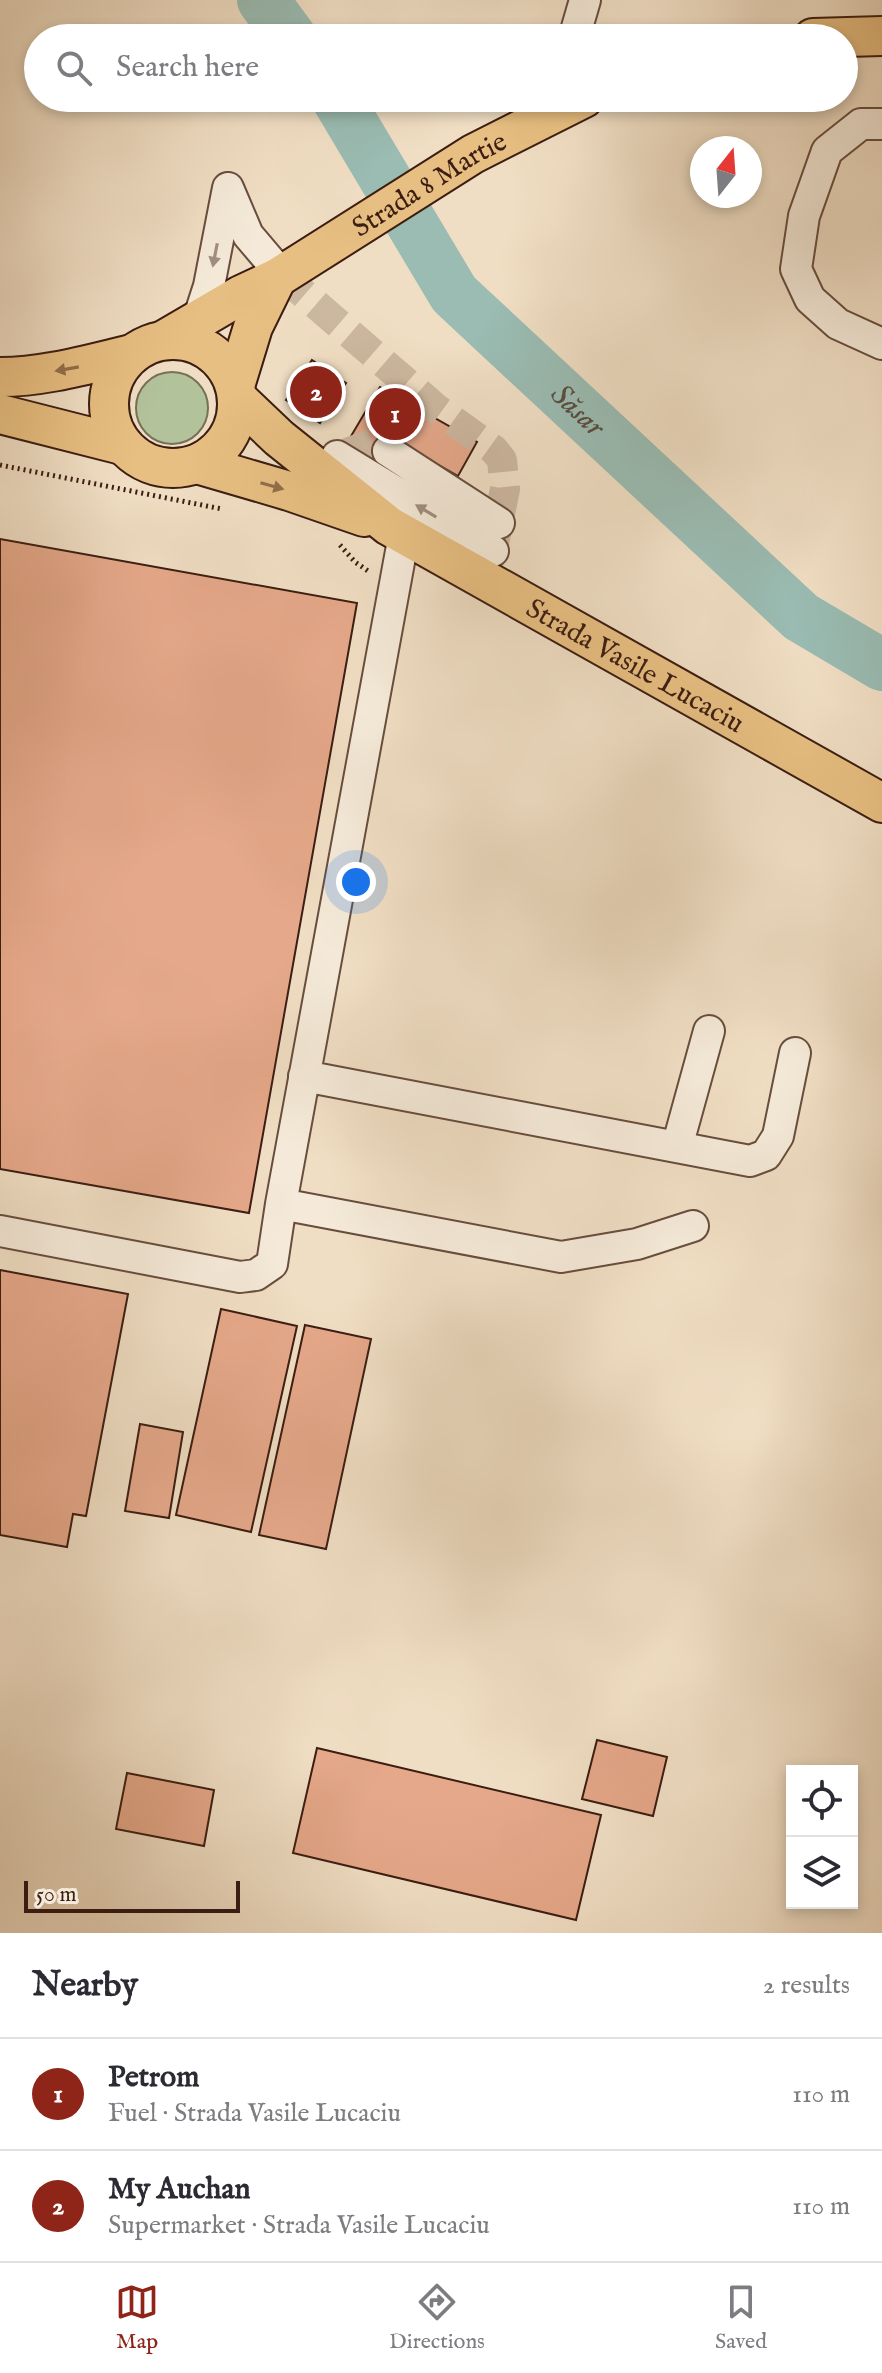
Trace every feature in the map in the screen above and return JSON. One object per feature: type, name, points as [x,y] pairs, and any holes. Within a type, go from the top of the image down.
[{"type":"main road","points":[[858,37],[882,36]]},
{"type":"main road","name":"Strada 8 Martie","points":[[148,347],[287,272],[473,154],[548,112]]},
{"type":"main road","points":[[0,414],[122,445],[143,462],[156,467],[170,469],[197,464],[219,449],[228,438],[237,412],[236,392],[253,327],[287,272]]},
{"type":"main road","points":[[0,377],[73,368],[177,340],[203,347],[223,364],[236,392]]},
{"type":"main road","points":[[122,445],[110,419],[108,404],[114,376],[148,347]]},
{"type":"main road","name":"Strada Vasile Lucaciu","points":[[236,392],[279,438],[329,456],[396,530]]},
{"type":"main road","name":"Strada Vasile Lucaciu","points":[[197,464],[289,491],[396,530],[882,803]]},
{"type":"lane","points":[[578,24],[585,0]]},
{"type":"lane","points":[[882,124],[861,124],[827,151],[804,216],[796,269],[810,299],[838,324],[882,344]]},
{"type":"lane","points":[[198,320],[209,286],[228,188],[248,235],[287,272]]},
{"type":"lane","points":[[329,456],[496,537],[388,451]]},
{"type":"lane","points":[[0,1231],[240,1277],[256,1275],[272,1264],[396,580],[396,530]]},
{"type":"lane","points":[[677,1147],[709,1031]]},
{"type":"lane","points":[[304,1076],[750,1161],[766,1155],[778,1136],[795,1053]]},
{"type":"lane","points":[[281,1204],[561,1257],[637,1244],[693,1226]]},
{"type":"path","points":[[0,465],[230,510]]},
{"type":"path","points":[[329,538],[369,571],[396,580]]},
{"type":"green space","points":[[172,372],[192,378],[202,388],[208,408],[202,428],[192,438],[172,444],[152,438],[142,428],[136,408],[142,388],[152,378]]},
{"type":"building","points":[[312,360],[346,383],[320,423],[286,400]]},
{"type":"building","points":[[380,387],[477,442],[458,476],[395,440],[376,472],[341,453]]},
{"type":"building","points":[[0,539],[357,603],[249,1213],[0,1169]]},
{"type":"building","points":[[0,1270],[128,1294],[86,1516],[73,1514],[67,1547],[0,1535]]},
{"type":"building","points":[[221,1309],[297,1326],[251,1532],[176,1515]]},
{"type":"building","points":[[305,1325],[371,1339],[326,1549],[259,1535]]},
{"type":"building","points":[[140,1424],[183,1432],[169,1518],[125,1511]]},
{"type":"building","points":[[597,1740],[667,1757],[653,1816],[582,1799]]},
{"type":"building","points":[[317,1748],[601,1815],[576,1920],[293,1853]]},
{"type":"building","points":[[127,1773],[214,1790],[204,1846],[116,1829]]},
{"type":"waterway","name":"Săsar","points":[[263,0],[281,24]]},
{"type":"waterway","name":"Săsar","points":[[345,112],[454,294],[801,617],[882,665]]},
{"type":"tunnel","points":[[282,275],[437,409],[494,450],[502,460],[505,489],[494,544]]},
{"type":"tunnel","points":[[344,454],[374,443],[388,451]]},
{"type":"place","name":"My Auchan","points":[[316,392]]},
{"type":"place","name":"Petrom","points":[[395,414]]}]
